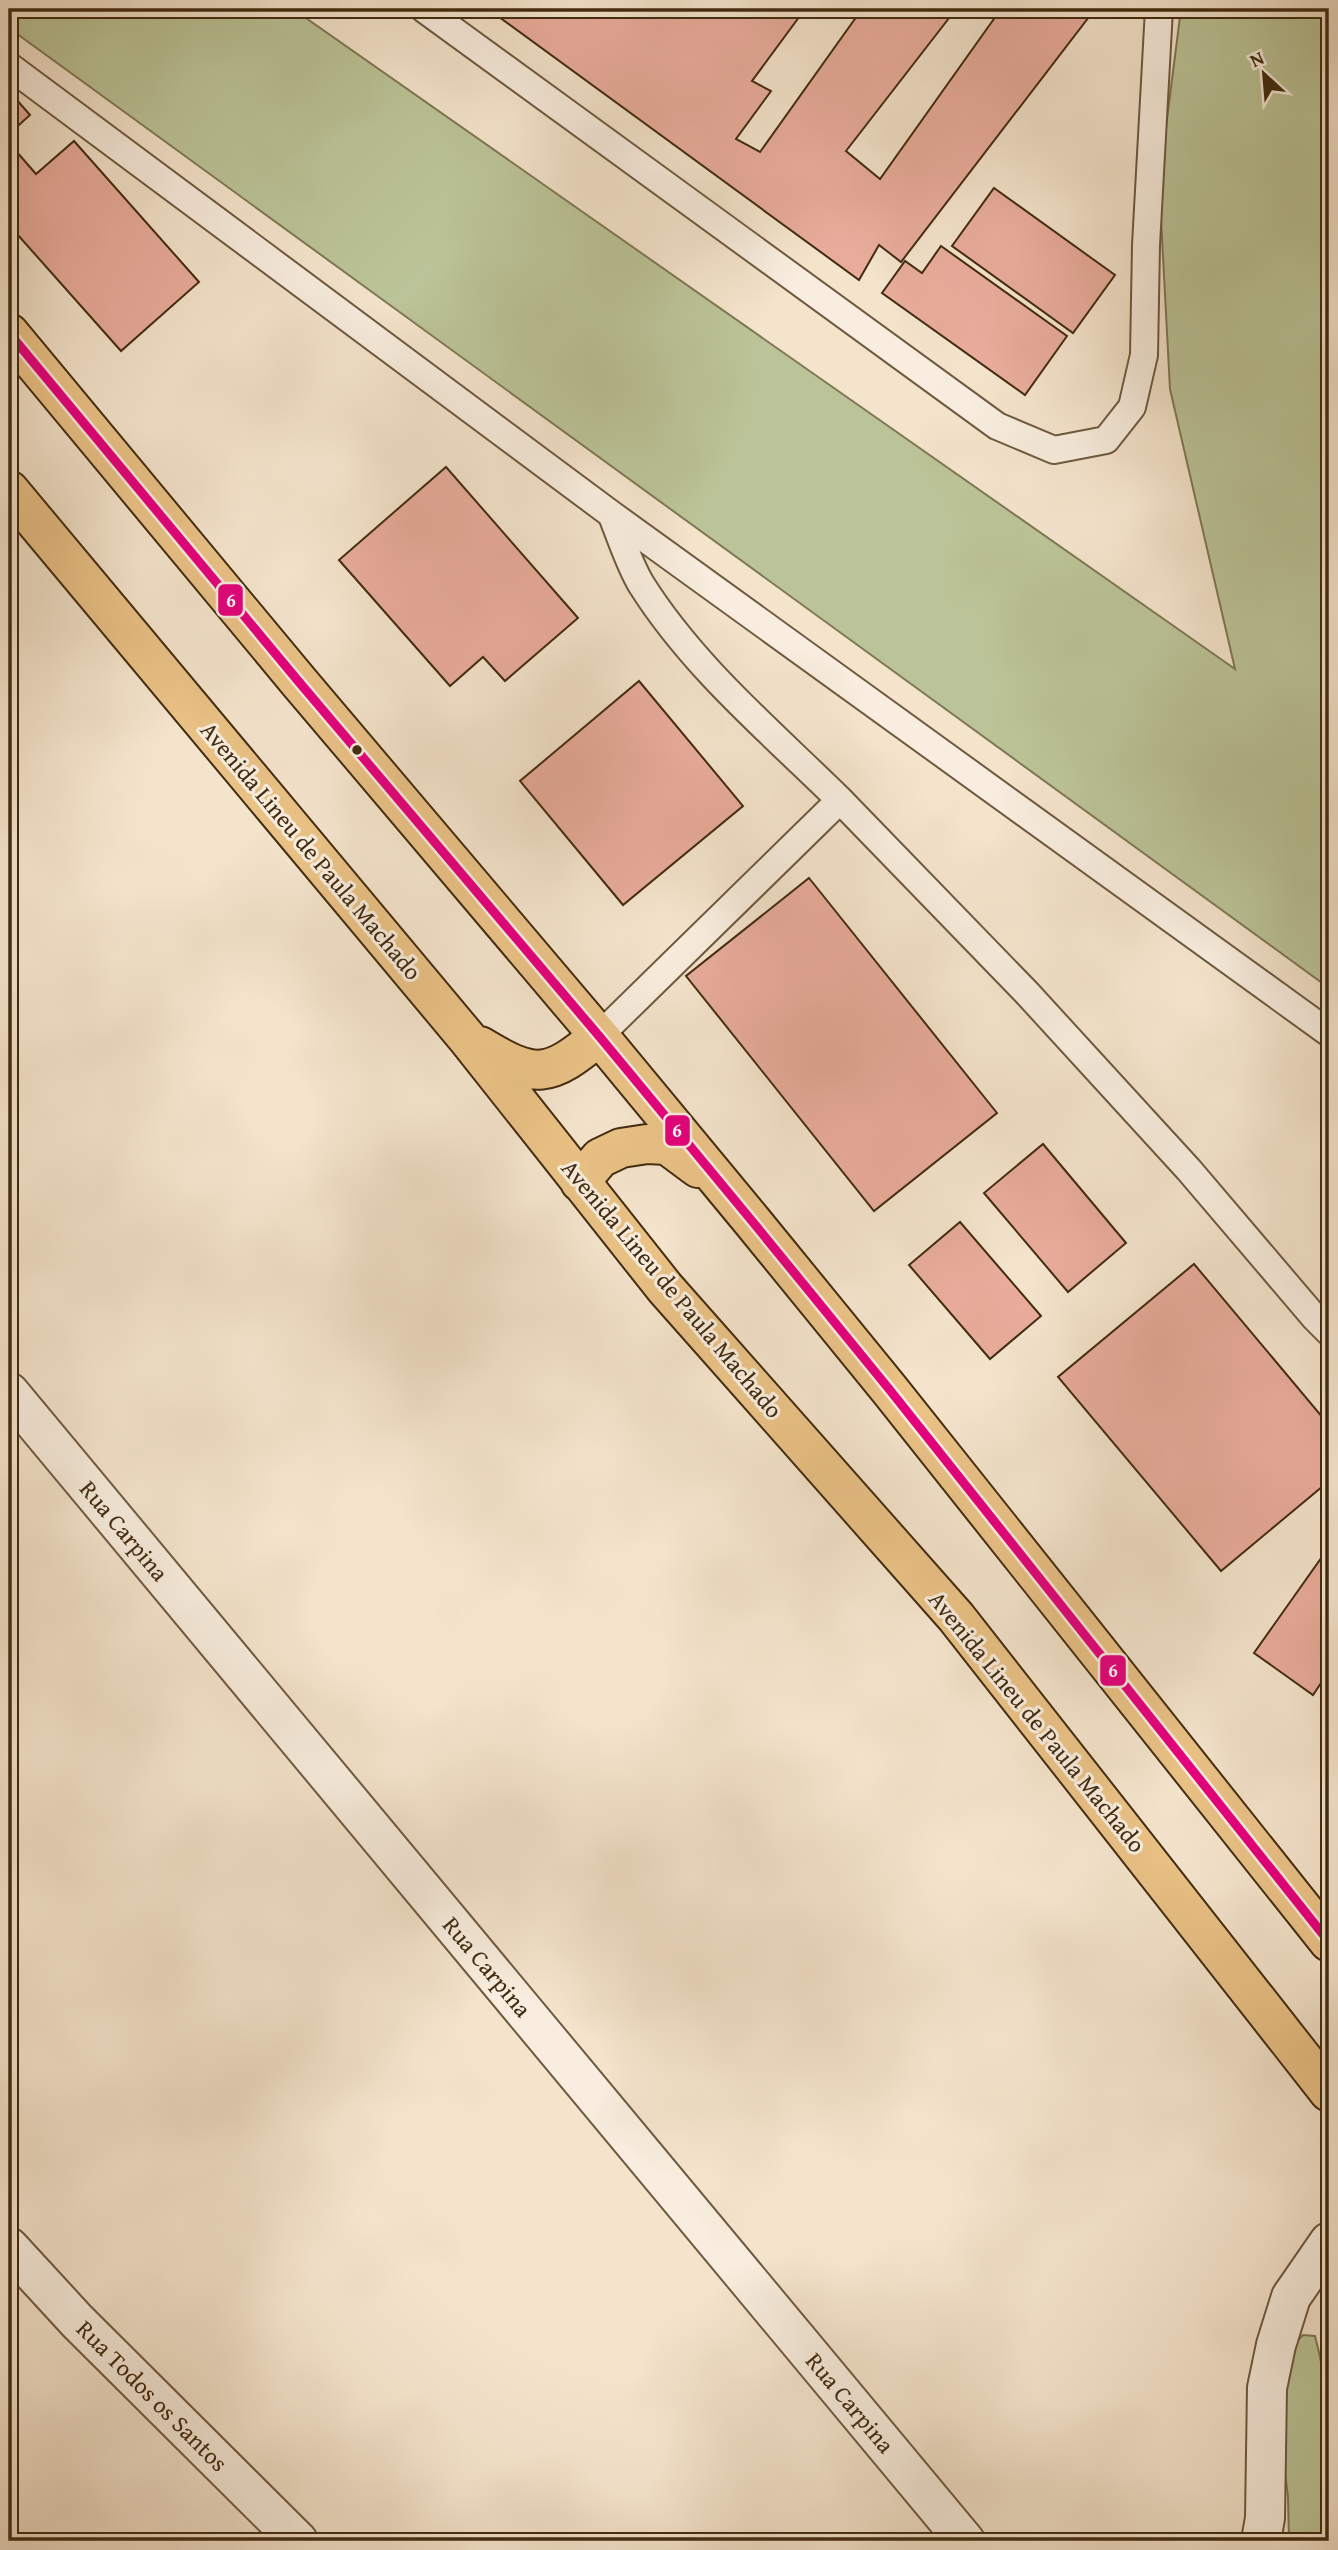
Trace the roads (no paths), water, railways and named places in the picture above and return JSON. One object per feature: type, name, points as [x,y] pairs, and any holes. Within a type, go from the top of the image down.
[{"type":"highway","points":[[9,333],[752,1221],[1329,1942]]},
{"type":"highway","name":"Avenida Lineu de Paula Machado","points":[[9,489],[467,1038],[665,1288],[956,1617],[1329,2092]]},
{"type":"highway","points":[[467,1038],[511,1065],[536,1071],[564,1063],[599,1035]]},
{"type":"highway","points":[[580,1182],[600,1158],[621,1148],[647,1143],[667,1145],[691,1162],[752,1221]]},
{"type":"street","name":"Rua Carpina","points":[[9,1392],[965,2541]]},
{"type":"street","points":[[1261,2541],[1265,2518],[1267,2388],[1276,2345],[1291,2297],[1329,2242]]},
{"type":"street","name":"Rua Todos os Santos","points":[[9,2247],[77,2321],[298,2541]]},
{"type":"lane","points":[[424,9],[986,419],[1054,450],[1106,440],[1132,407],[1144,355],[1146,245],[1159,9]]},
{"type":"lane","points":[[9,66],[611,514],[1329,1033]]},
{"type":"lane","points":[[611,514],[640,582],[672,628],[725,687],[840,800],[1063,1032],[1189,1170],[1329,1332]]},
{"type":"lane","points":[[599,1035],[840,800]]}]
